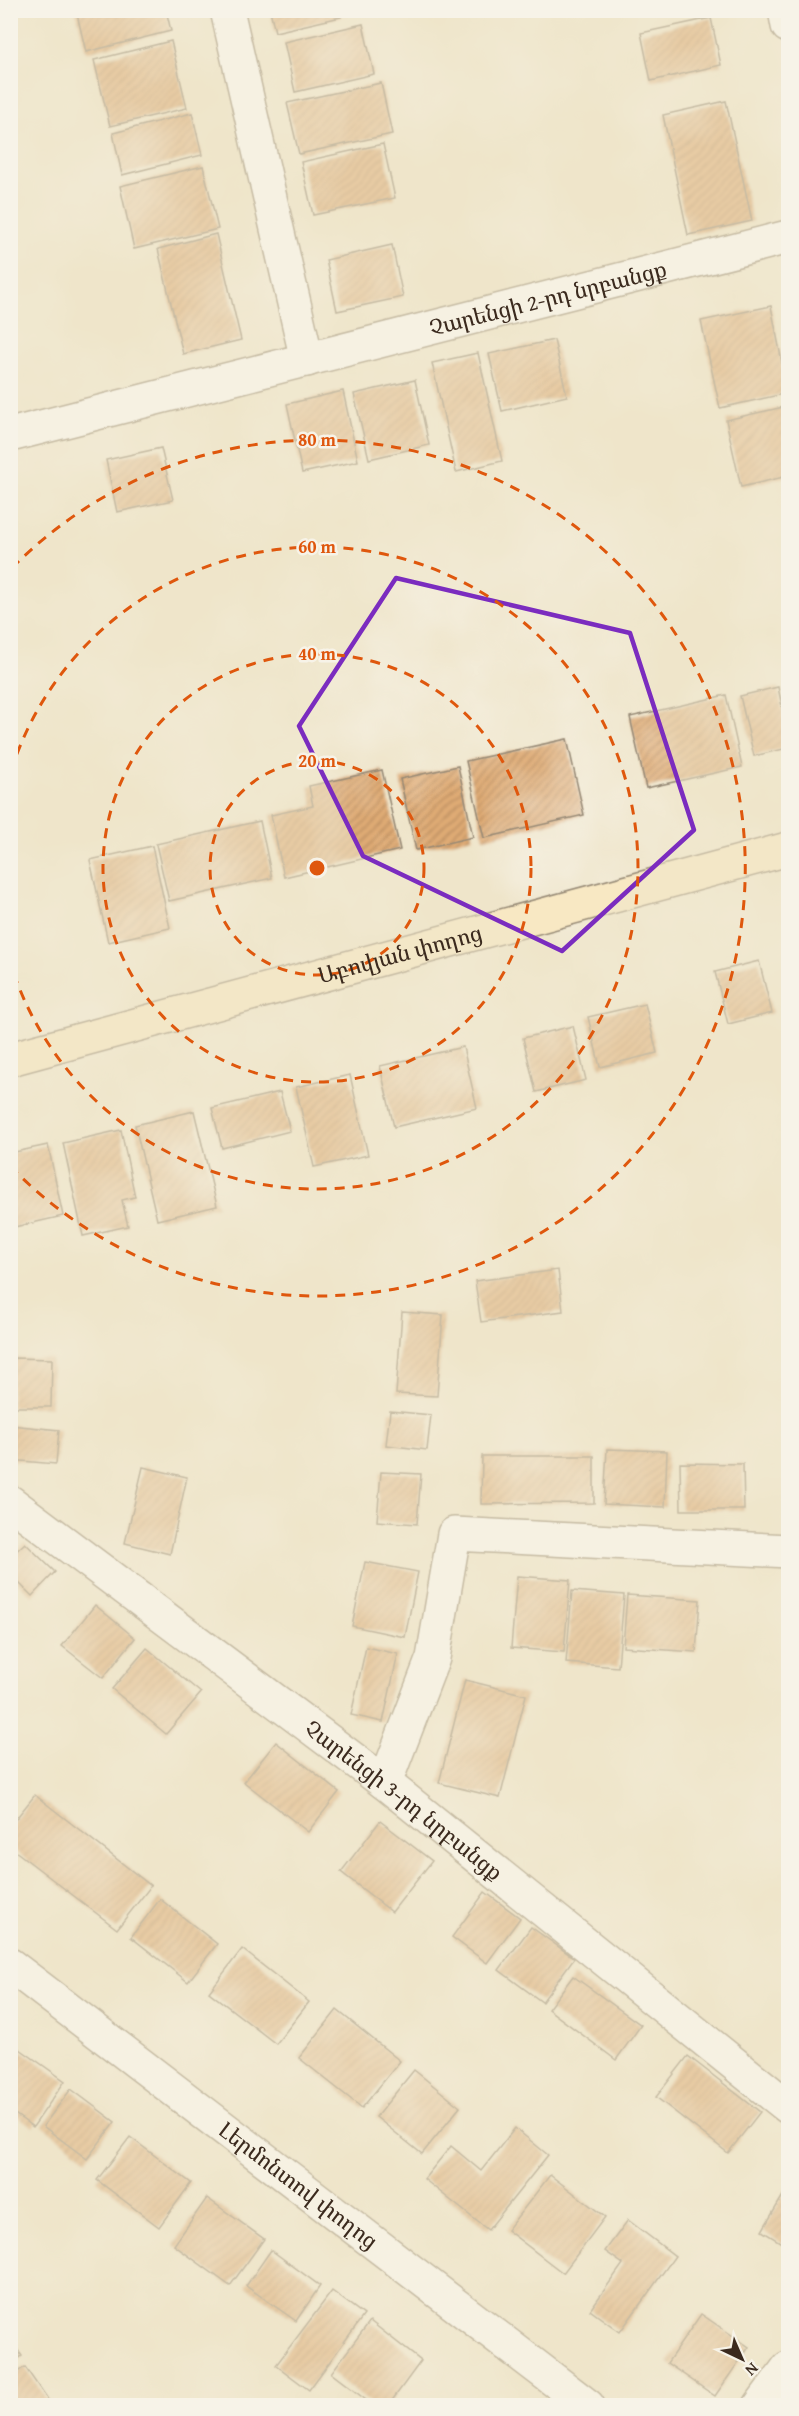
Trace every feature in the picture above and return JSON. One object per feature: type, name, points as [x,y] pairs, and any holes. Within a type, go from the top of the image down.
[{"type":"main road","name":"Աբովյան փողոց","points":[[10,1059],[789,849]]},
{"type":"street","points":[[227,10],[308,360]]},
{"type":"street","points":[[784,10],[789,26]]},
{"type":"street","name":"Չարենցի 2-րդ նրբանցք","points":[[10,435],[789,237]]},
{"type":"street","name":"Չարենցի 3-րդ նրբանցք","points":[[10,1502],[385,1783],[789,2107]]},
{"type":"street","points":[[385,1783],[434,1658],[454,1534],[789,1551]]},
{"type":"street","name":"Լերմոնտով փողոց","points":[[10,1965],[588,2406]]},
{"type":"street","points":[[760,2406],[789,2368]]},
{"type":"highlighted area","points":[[396,578],[630,633],[694,830],[562,951],[363,856],[299,726]]},
{"type":"building","points":[[76,10],[166,10],[171,31],[86,52]]},
{"type":"building","points":[[270,10],[340,10],[341,17],[275,32]]},
{"type":"building","points":[[711,18],[721,65],[651,81],[641,33]]},
{"type":"building","points":[[363,24],[374,74],[295,92],[284,42]]},
{"type":"building","points":[[171,41],[187,108],[110,126],[94,60]]},
{"type":"building","points":[[381,83],[392,134],[299,154],[287,103]]},
{"type":"building","points":[[726,101],[752,221],[688,235],[663,115]]},
{"type":"building","points":[[192,113],[202,155],[122,175],[113,133]]},
{"type":"building","points":[[383,144],[395,198],[313,215],[301,162]]},
{"type":"building","points":[[203,166],[218,229],[134,249],[120,186]]},
{"type":"building","points":[[216,234],[241,340],[183,354],[158,249]]},
{"type":"building","points":[[392,245],[403,297],[337,311],[326,260]]},
{"type":"building","points":[[771,306],[788,393],[720,408],[701,321]]},
{"type":"building","points":[[554,340],[567,396],[502,411],[489,354]]},
{"type":"building","points":[[478,353],[502,461],[456,472],[432,363]]},
{"type":"building","points":[[415,380],[429,445],[369,459],[354,394]]},
{"type":"building","points":[[343,391],[358,461],[302,473],[287,404]]},
{"type":"building","points":[[788,406],[788,476],[741,487],[726,420]]},
{"type":"building","points":[[161,448],[173,500],[117,512],[106,460]]},
{"type":"building","points":[[778,687],[788,736],[788,748],[754,756],[740,696]]},
{"type":"building","points":[[726,695],[742,767],[646,788],[630,717]]},
{"type":"building","points":[[567,739],[584,815],[484,838],[466,761]]},
{"type":"building","points":[[458,766],[473,837],[416,850],[400,779]]},
{"type":"building","points":[[382,770],[400,850],[284,877],[271,815],[313,806],[309,786]]},
{"type":"building","points":[[260,821],[272,878],[169,901],[156,844]]},
{"type":"building","points":[[152,846],[170,928],[108,942],[90,860]]},
{"type":"building","points":[[759,961],[772,1013],[728,1024],[715,972]]},
{"type":"building","points":[[645,1004],[657,1053],[600,1067],[588,1017]]},
{"type":"building","points":[[573,1026],[586,1080],[536,1092],[523,1038]]},
{"type":"building","points":[[463,1047],[477,1108],[394,1127],[380,1066]]},
{"type":"building","points":[[350,1075],[368,1155],[314,1167],[296,1087]]},
{"type":"building","points":[[280,1092],[290,1131],[222,1148],[212,1108]]},
{"type":"building","points":[[194,1111],[217,1206],[157,1220],[135,1125]]},
{"type":"building","points":[[121,1130],[135,1197],[122,1200],[128,1226],[83,1236],[63,1143]]},
{"type":"building","points":[[48,1145],[63,1216],[10,1228],[10,1153]]},
{"type":"building","points":[[558,1270],[563,1311],[481,1322],[475,1281]]},
{"type":"building","points":[[402,1312],[443,1315],[437,1396],[396,1394]]},
{"type":"building","points":[[12,1358],[52,1359],[51,1407],[11,1407]]},
{"type":"building","points":[[390,1411],[431,1415],[427,1450],[386,1445]]},
{"type":"building","points":[[10,1425],[59,1430],[56,1464],[10,1460]]},
{"type":"building","points":[[607,1449],[667,1451],[665,1507],[604,1504]]},
{"type":"building","points":[[482,1456],[594,1456],[594,1503],[481,1504]]},
{"type":"building","points":[[680,1463],[743,1464],[744,1510],[681,1510]]},
{"type":"building","points":[[143,1467],[187,1477],[170,1554],[125,1543]]},
{"type":"building","points":[[381,1472],[421,1474],[417,1524],[377,1521]]},
{"type":"building","points":[[25,1543],[55,1572],[32,1596],[10,1574],[10,1557]]},
{"type":"building","points":[[365,1562],[418,1572],[405,1637],[352,1626]]},
{"type":"building","points":[[517,1576],[570,1580],[564,1652],[511,1648]]},
{"type":"building","points":[[572,1591],[624,1595],[618,1667],[566,1663]]},
{"type":"building","points":[[627,1595],[700,1600],[696,1652],[623,1647]]},
{"type":"building","points":[[95,1605],[135,1638],[103,1678],[62,1646]]},
{"type":"building","points":[[366,1647],[398,1654],[383,1722],[351,1715]]},
{"type":"building","points":[[147,1648],[201,1693],[166,1734],[112,1689]]},
{"type":"building","points":[[465,1680],[526,1695],[500,1798],[439,1783]]},
{"type":"building","points":[[276,1742],[339,1792],[308,1832],[244,1782]]},
{"type":"building","points":[[35,1795],[151,1886],[117,1929],[10,1847],[10,1826]]},
{"type":"building","points":[[380,1821],[432,1861],[392,1912],[341,1872]]},
{"type":"building","points":[[485,1892],[520,1918],[487,1963],[452,1937]]},
{"type":"building","points":[[160,1899],[217,1944],[188,1982],[131,1937]]},
{"type":"building","points":[[531,1927],[574,1958],[542,2002],[499,1970]]},
{"type":"building","points":[[242,1949],[309,2002],[276,2044],[209,1992]]},
{"type":"building","points":[[573,1976],[641,2025],[616,2060],[548,2009]]},
{"type":"building","points":[[337,2010],[400,2061],[362,2108],[299,2058]]},
{"type":"building","points":[[10,2042],[65,2081],[33,2127],[12,2112],[10,2114]]},
{"type":"building","points":[[688,2056],[760,2112],[728,2153],[656,2097]]},
{"type":"building","points":[[414,2070],[460,2107],[422,2154],[376,2117]]},
{"type":"building","points":[[71,2089],[115,2122],[87,2159],[43,2126]]},
{"type":"building","points":[[515,2128],[548,2155],[488,2230],[424,2179],[451,2146],[481,2171]]},
{"type":"building","points":[[130,2137],[191,2183],[159,2227],[97,2180]]},
{"type":"building","points":[[550,2175],[605,2217],[563,2273],[507,2230]]},
{"type":"building","points":[[788,2187],[788,2247],[762,2231]]},
{"type":"building","points":[[207,2198],[264,2239],[230,2286],[174,2245]]},
{"type":"building","points":[[628,2220],[675,2256],[620,2332],[590,2310],[623,2264],[605,2251]]},
{"type":"building","points":[[271,2250],[320,2286],[296,2321],[246,2286]]},
{"type":"building","points":[[332,2291],[364,2315],[309,2390],[276,2365]]},
{"type":"building","points":[[701,2314],[749,2347],[715,2396],[667,2363]]},
{"type":"building","points":[[370,2321],[421,2361],[388,2406],[374,2406],[331,2373]]},
{"type":"building","points":[[10,2339],[22,2356],[10,2364]]},
{"type":"building","points":[[25,2367],[52,2406],[10,2406],[10,2377]]}]
